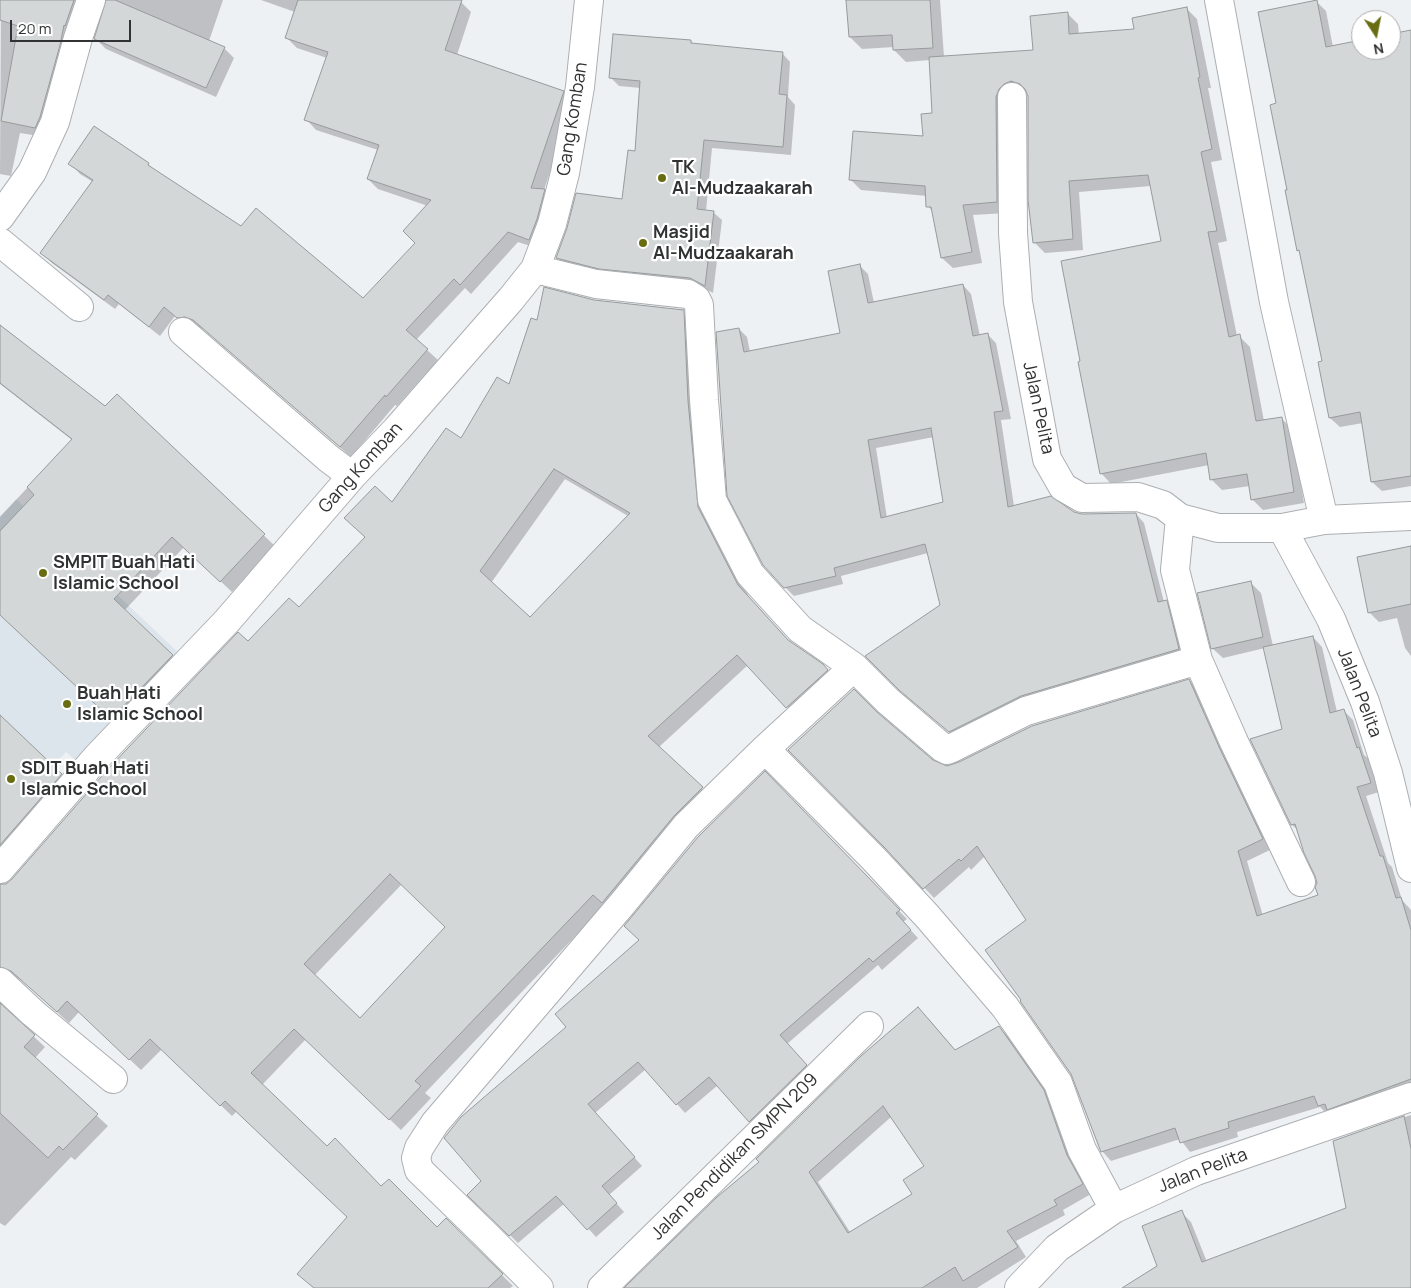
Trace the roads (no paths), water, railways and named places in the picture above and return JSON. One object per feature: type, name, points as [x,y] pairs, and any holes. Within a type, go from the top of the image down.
[{"type":"street","points":[[0,217],[32,172],[56,122],[78,38],[91,0]]},
{"type":"street","name":"Gang Komban","points":[[0,869],[97,757],[226,621],[352,476],[397,429],[535,269],[552,224],[565,172],[580,87],[589,0]]},
{"type":"street","points":[[1219,0],[1274,302],[1324,520]]},
{"type":"street","name":"Jalan Pelita","points":[[1012,97],[1013,233],[1018,302],[1047,459],[1063,487],[1082,498],[1138,497],[1163,505],[1180,518],[1218,528],[1282,528],[1324,520],[1411,516]]},
{"type":"street","points":[[0,242],[79,307]]},
{"type":"street","points":[[535,269],[596,284],[688,294],[696,299],[699,305],[701,329],[704,400],[712,500],[750,574],[800,630],[854,668],[888,701],[942,748],[947,750],[1026,711],[1198,660]]},
{"type":"street","points":[[183,332],[328,458],[352,476]]},
{"type":"street","points":[[1180,518],[1175,570],[1198,660],[1234,742],[1301,882]]},
{"type":"street","name":"Jalan Pelita","points":[[1282,528],[1331,619],[1364,702],[1388,773],[1411,868]]},
{"type":"street","points":[[539,1288],[419,1170],[416,1158],[419,1148],[435,1124],[686,826],[765,749],[854,668]]},
{"type":"street","points":[[765,749],[888,873],[1005,1006],[1058,1083],[1082,1150],[1114,1209]]},
{"type":"street","points":[[0,982],[113,1079]]},
{"type":"street","name":"Jalan Pendidikan SMPN 209","points":[[602,1288],[869,1026]]},
{"type":"street","name":"Jalan Pelita","points":[[1019,1288],[1057,1248],[1114,1209],[1196,1171],[1411,1098]]},
{"type":"place","name":"TK Al-Mudzaakarah","points":[[662,178]]},
{"type":"place","name":"Masjid Al-Mudzaakarah","points":[[643,243]]},
{"type":"place","name":"SMPIT Buah Hati Islamic School","points":[[43,573]]},
{"type":"place","name":"Buah Hati Islamic School","points":[[67,704]]},
{"type":"place","name":"SDIT Buah Hati Islamic School","points":[[11,779]]}]
